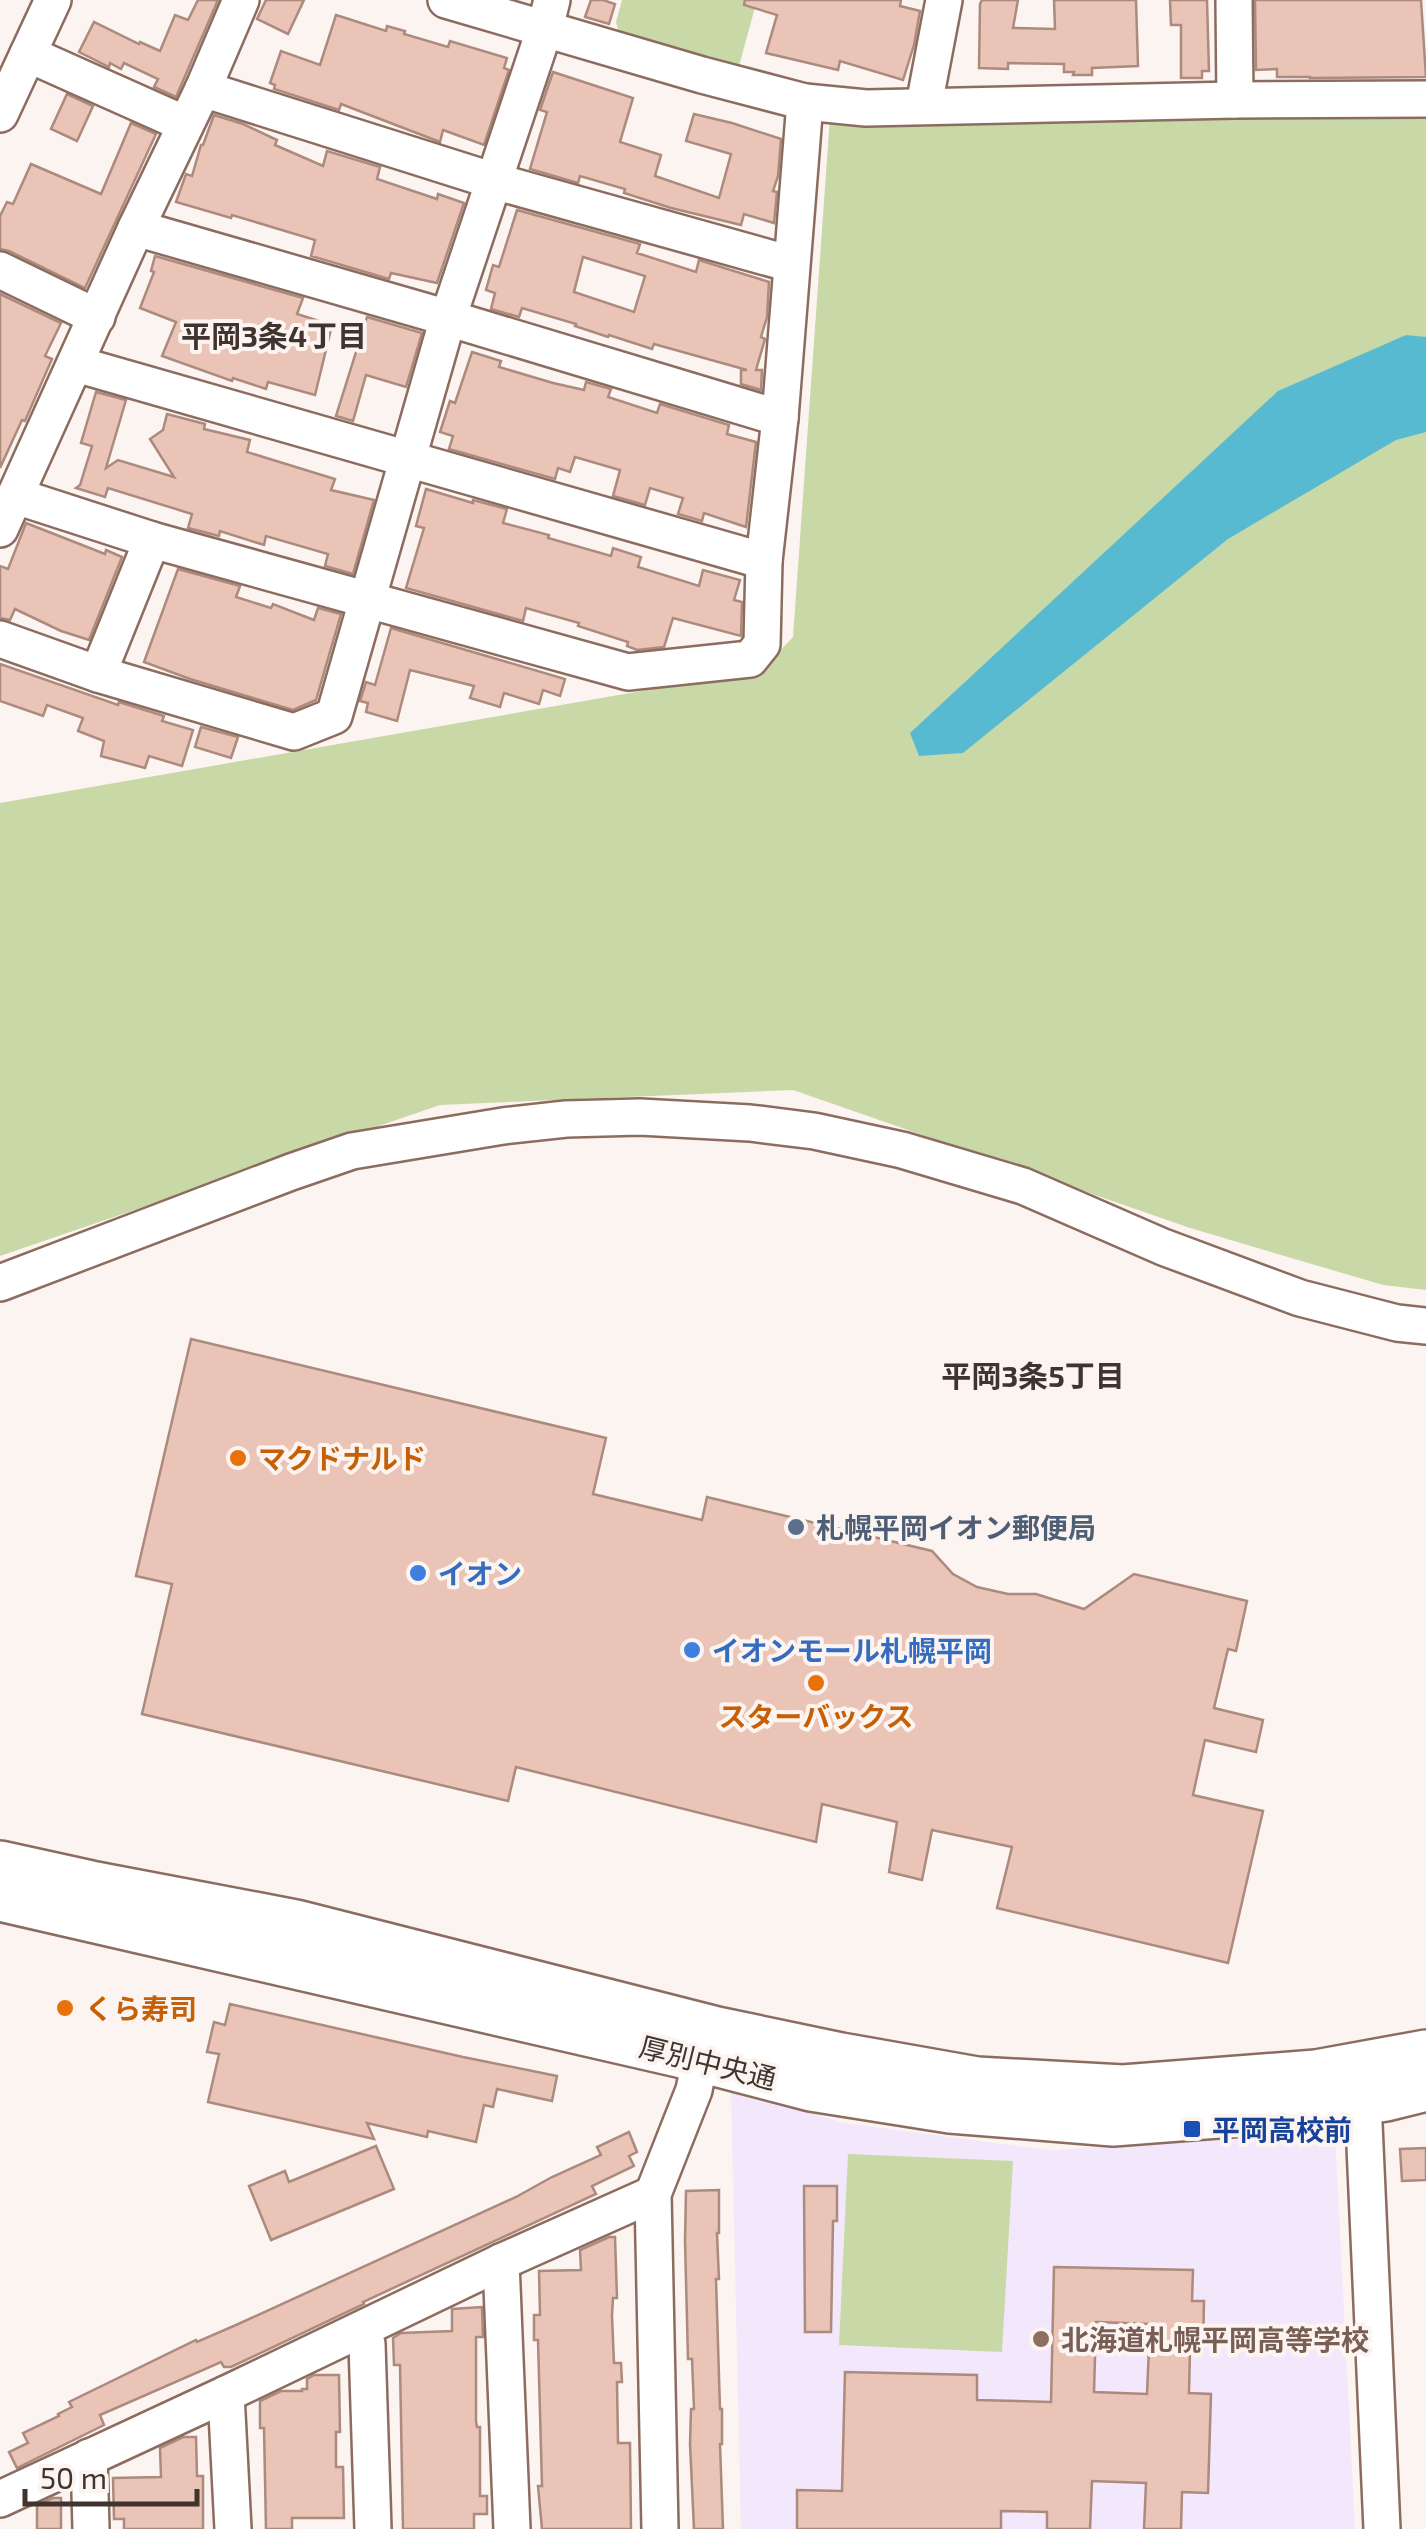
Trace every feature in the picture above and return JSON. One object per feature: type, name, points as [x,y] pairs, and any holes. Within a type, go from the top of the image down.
[{"type":"main road","name":"厚別中央通","points":[[0,1864],[296,1923],[716,2030],[977,2080],[1124,2088],[1316,2073],[1426,2053]]},
{"type":"main road","name":"厚別中央通","points":[[0,1898],[811,2088],[950,2110],[1113,2123],[1324,2107],[1426,2088]]},
{"type":"street","points":[[0,114],[52,0]]},
{"type":"street","points":[[0,529],[241,0]]},
{"type":"street","points":[[446,0],[548,14],[702,74],[805,102],[866,108],[1426,99]]},
{"type":"street","points":[[924,105],[944,0]]},
{"type":"street","points":[[1234,0],[1235,100]]},
{"type":"street","points":[[0,639],[98,674],[294,732],[334,716],[448,318],[548,14]]},
{"type":"street","points":[[28,54],[185,124]]},
{"type":"street","points":[[203,89],[494,181],[791,264]]},
{"type":"street","points":[[16,496],[152,540],[628,672],[750,659],[762,644],[764,562],[780,418],[805,102]]},
{"type":"street","points":[[136,228],[780,418]]},
{"type":"street","points":[[0,270],[96,318]]},
{"type":"street","points":[[76,364],[764,562]]},
{"type":"street","points":[[98,674],[152,540]]},
{"type":"street","points":[[0,1282],[352,1151],[566,1118],[640,1117],[750,1123],[831,1134],[902,1150],[1023,1186],[1162,1247],[1300,1298],[1398,1323],[1426,1326]]},
{"type":"street","points":[[660,2529],[652,2194],[694,2090],[700,2059]]},
{"type":"street","points":[[1363,2101],[1382,2529]]},
{"type":"street","points":[[0,2499],[652,2194]]},
{"type":"street","points":[[502,2262],[512,2529]]},
{"type":"street","points":[[363,2329],[367,2344],[373,2529]]},
{"type":"street","points":[[226,2394],[233,2529]]},
{"type":"street","points":[[89,2457],[92,2529]]},
{"type":"shaded area","name":"北海道札幌平岡高等学校","points":[[731,2089],[844,2123],[1048,2150],[1335,2134],[1355,2529],[741,2529]]},
{"type":"green space","points":[[622,0],[757,0],[739,66],[619,32],[616,22]]},
{"type":"green space","points":[[1426,113],[1426,1290],[1383,1285],[1190,1228],[793,1090],[440,1105],[0,1256],[0,803],[762,670],[793,637],[830,117]]},
{"type":"green space","points":[[848,2154],[1013,2161],[1002,2352],[839,2345]]},
{"type":"water","points":[[1406,335],[1426,337],[1426,432],[1396,440],[1228,539],[963,753],[919,756],[910,733],[1278,391]]},
{"type":"building","points":[[198,0],[218,0],[176,97],[154,87],[158,79],[124,63],[121,69],[110,63],[109,67],[79,52],[94,22],[160,51],[175,15],[188,20]]},
{"type":"building","points":[[266,0],[304,0],[288,34],[257,19]]},
{"type":"building","points":[[591,0],[615,4],[609,24],[585,17]]},
{"type":"building","points":[[745,0],[901,0],[900,6],[920,11],[903,80],[840,61],[838,70],[766,53],[777,15],[744,5]]},
{"type":"building","points":[[982,0],[1018,0],[1013,28],[1055,29],[1054,0],[1136,0],[1138,66],[1092,68],[1092,75],[1064,72],[1064,64],[1008,63],[1008,69],[979,68]]},
{"type":"building","points":[[1170,0],[1207,0],[1209,71],[1202,71],[1202,78],[1181,78],[1181,25],[1171,25]]},
{"type":"building","points":[[1255,0],[1421,0],[1426,77],[1277,77],[1277,69],[1256,70]]},
{"type":"building","points":[[336,15],[386,31],[387,26],[405,31],[404,34],[448,47],[450,41],[507,58],[504,68],[509,70],[484,145],[443,130],[440,142],[341,104],[339,110],[274,89],[275,85],[270,83],[281,51],[320,65]]},
{"type":"building","points":[[553,72],[633,98],[620,142],[661,155],[655,176],[719,198],[731,154],[686,141],[694,114],[781,139],[773,191],[777,192],[774,223],[744,214],[741,225],[671,208],[580,176],[578,183],[530,169],[547,112],[540,110]]},
{"type":"building","points":[[67,94],[93,106],[77,141],[51,129]]},
{"type":"building","points":[[214,115],[243,124],[277,140],[275,145],[323,166],[327,151],[380,167],[377,179],[437,199],[438,194],[464,203],[437,283],[391,273],[389,279],[311,256],[315,240],[176,202],[186,174],[192,176]]},
{"type":"building","points":[[131,123],[156,134],[85,288],[0,249],[0,216],[7,202],[13,204],[31,164],[101,194]]},
{"type":"building","points":[[517,210],[640,244],[637,253],[696,272],[699,260],[769,282],[767,317],[761,337],[765,339],[756,370],[762,370],[761,390],[741,384],[741,370],[747,370],[654,344],[652,349],[608,337],[522,308],[519,317],[491,309],[495,293],[486,290],[493,265],[499,267]],"holes":[[[583,257],[645,276],[634,312],[574,292]]]},
{"type":"building","points":[[155,256],[303,298],[297,314],[332,325],[315,395],[268,382],[266,389],[233,378],[232,381],[162,356],[176,322],[140,308],[154,272],[151,271]]},
{"type":"building","points":[[0,294],[61,323],[45,356],[52,359],[0,468]]},
{"type":"building","points":[[367,317],[422,333],[406,387],[366,375],[353,421],[336,416]]},
{"type":"building","points":[[472,352],[501,361],[499,367],[553,383],[584,390],[586,382],[611,389],[608,397],[657,413],[660,404],[729,425],[727,434],[756,442],[746,527],[704,513],[702,521],[678,514],[683,498],[650,488],[645,505],[613,496],[620,470],[575,457],[570,472],[558,468],[555,479],[449,449],[453,436],[440,432],[450,401],[455,403]]},
{"type":"building","points":[[96,392],[126,400],[106,468],[118,460],[174,477],[150,439],[163,430],[167,414],[205,424],[204,429],[250,440],[247,452],[335,479],[331,490],[374,500],[353,574],[325,566],[328,554],[266,536],[264,545],[220,531],[219,536],[188,528],[192,514],[108,488],[105,497],[76,488],[92,446],[81,443]]},
{"type":"building","points":[[426,489],[507,509],[503,523],[611,556],[613,548],[641,557],[638,567],[699,586],[703,570],[740,580],[734,600],[742,602],[741,636],[673,618],[664,647],[637,650],[627,646],[628,642],[578,626],[579,623],[526,608],[523,621],[406,588],[424,528],[416,526]]},
{"type":"building","points":[[26,523],[122,557],[89,640],[15,609],[10,620],[0,618],[0,566],[8,569]]},
{"type":"building","points":[[178,569],[240,586],[236,597],[271,608],[273,604],[314,620],[318,608],[341,614],[316,700],[293,710],[144,662]]},
{"type":"building","points":[[391,628],[565,679],[560,696],[543,690],[539,704],[504,693],[500,707],[470,698],[474,686],[410,670],[397,721],[366,712],[368,703],[360,701],[366,682],[375,685]]},
{"type":"building","points":[[0,664],[118,705],[119,702],[164,716],[162,721],[193,730],[182,766],[149,756],[145,768],[101,756],[104,741],[78,731],[83,718],[47,705],[43,716],[0,701]]},
{"type":"building","points":[[201,727],[238,737],[231,758],[195,747]]},
{"type":"building","name":"イオンモール札幌平岡","points":[[191,1339],[606,1438],[593,1494],[702,1520],[707,1497],[932,1551],[953,1574],[977,1587],[1008,1594],[1036,1594],[1084,1609],[1134,1574],[1247,1601],[1236,1651],[1228,1649],[1214,1708],[1263,1720],[1256,1752],[1205,1740],[1193,1795],[1263,1811],[1228,1963],[997,1908],[1012,1847],[932,1830],[922,1880],[889,1872],[897,1822],[822,1804],[816,1842],[516,1767],[508,1801],[142,1714],[172,1584],[136,1576]]},
{"type":"building","points":[[230,2004],[557,2076],[552,2101],[497,2089],[493,2107],[484,2105],[476,2142],[428,2131],[427,2137],[367,2123],[374,2139],[208,2102],[219,2054],[207,2052],[214,2022],[225,2025]]},
{"type":"building","points":[[629,2132],[637,2152],[629,2156],[634,2166],[592,2186],[596,2194],[231,2367],[224,2367],[221,2362],[100,2415],[104,2425],[17,2468],[9,2452],[28,2443],[23,2433],[59,2416],[72,2407],[69,2402],[196,2340],[516,2197],[601,2155],[597,2147]]},
{"type":"building","points":[[376,2146],[394,2189],[271,2240],[249,2186],[285,2171],[289,2182]]},
{"type":"building","points":[[1426,2148],[1426,2180],[1402,2181],[1400,2149]]},
{"type":"building","points":[[804,2186],[837,2186],[831,2332],[805,2332]]},
{"type":"building","points":[[719,2190],[716,2279],[723,2529],[694,2529],[686,2191]]},
{"type":"building","points":[[615,2237],[614,2363],[621,2363],[622,2382],[617,2382],[618,2443],[630,2443],[631,2529],[542,2529],[538,2486],[542,2486],[538,2340],[534,2340],[534,2315],[540,2315],[539,2271],[581,2270],[580,2250]]},
{"type":"building","points":[[1054,2267],[1193,2270],[1192,2301],[1204,2301],[1203,2350],[1190,2350],[1189,2393],[1211,2394],[1208,2493],[1182,2492],[1181,2529],[1144,2529],[1146,2483],[1092,2481],[1090,2529],[1047,2529],[1047,2512],[1001,2511],[1001,2529],[797,2529],[797,2490],[842,2491],[845,2372],[977,2375],[977,2400],[1051,2402]],"holes":[[[1096,2322],[1150,2324],[1147,2394],[1094,2392]]]},
{"type":"building","points":[[482,2307],[483,2337],[476,2337],[476,2421],[480,2427],[480,2496],[487,2496],[487,2514],[474,2514],[474,2529],[403,2529],[400,2365],[394,2365],[393,2338],[401,2333],[452,2331],[452,2309]]},
{"type":"building","points":[[314,2375],[339,2375],[336,2467],[343,2467],[344,2518],[292,2518],[292,2529],[266,2529],[260,2401],[281,2391],[307,2389],[307,2379]]},
{"type":"building","points":[[183,2437],[196,2437],[197,2476],[203,2476],[203,2529],[124,2529],[124,2519],[114,2519],[113,2478],[161,2477],[160,2448]]},
{"type":"building","points":[[61,2498],[61,2529],[37,2529],[37,2505]]},
{"type":"place","name":"マクドナルド","points":[[238,1458]]},
{"type":"place","name":"札幌平岡イオン郵便局","points":[[796,1527]]},
{"type":"place","name":"イオン","points":[[418,1573]]},
{"type":"place","name":"イオンモール札幌平岡","points":[[692,1650]]},
{"type":"place","name":"スターバックス","points":[[816,1683]]},
{"type":"place","name":"くら寿司","points":[[65,2008]]},
{"type":"place","name":"平岡高校前","points":[[1192,2129]]},
{"type":"place","name":"北海道札幌平岡高等学校","points":[[1041,2339]]},
{"type":"district","name":"平岡3条4丁目","points":[[274,335]]},
{"type":"district","name":"平岡3条5丁目","points":[[1033,1375]]}]
